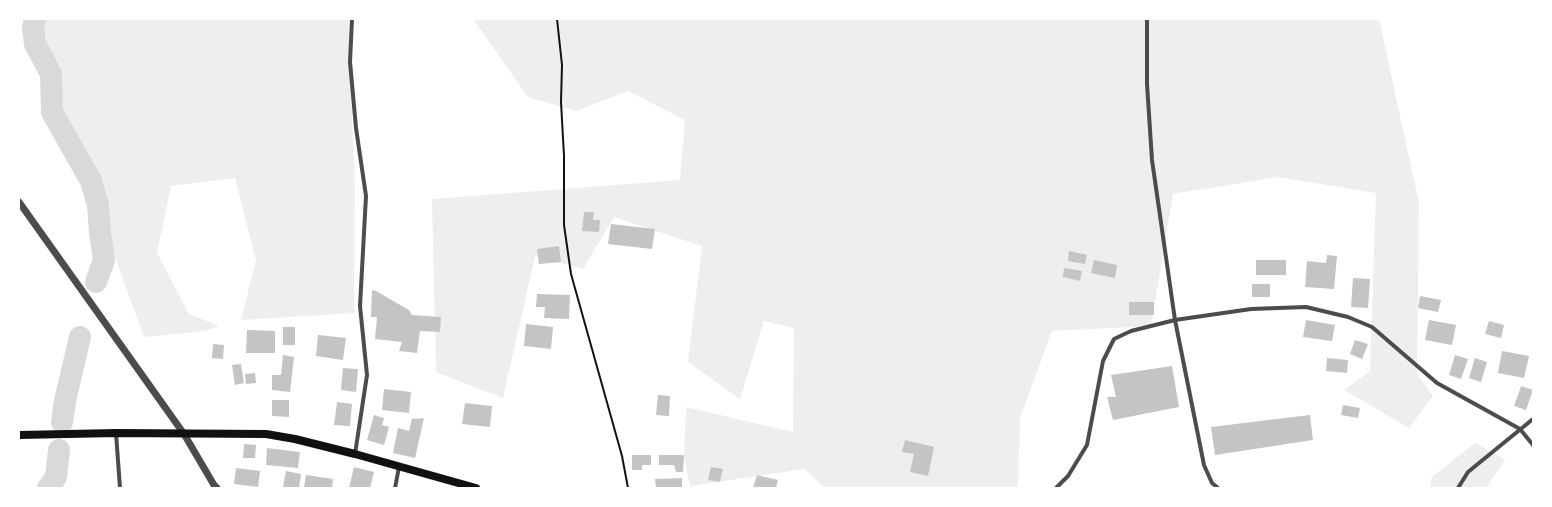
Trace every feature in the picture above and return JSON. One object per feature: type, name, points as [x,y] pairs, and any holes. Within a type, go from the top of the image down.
[{"type":"main road","points":[[19,435],[116,433],[266,434],[295,439],[355,454],[476,488]]},
{"type":"street","points":[[352,19],[350,62],[356,128],[366,196],[360,306],[367,375],[355,454]]},
{"type":"street","points":[[1147,19],[1147,84],[1152,160],[1175,320],[1204,465],[1212,484],[1218,488]]},
{"type":"street","points":[[19,202],[184,434],[217,488]]},
{"type":"street","points":[[1056,488],[1068,476],[1086,445],[1103,361],[1114,339],[1131,331],[1175,320],[1251,309],[1306,307],[1348,317],[1372,327],[1437,383],[1520,429],[1533,445]]},
{"type":"street","points":[[1458,488],[1468,472],[1533,419]]},
{"type":"street","points":[[116,433],[120,488]]},
{"type":"street","points":[[395,488],[399,466]]},
{"type":"path","points":[[557,19],[562,65],[561,102],[564,156],[564,225],[571,274],[622,456],[628,488]]},
{"type":"shaded area","points":[[31,19],[348,19],[355,188],[354,313],[241,320],[256,260],[235,178],[171,186],[157,253],[189,314],[219,326],[206,331],[144,337],[68,128]]},
{"type":"shaded area","points":[[473,19],[1379,19],[1419,203],[1417,374],[1433,396],[1409,428],[1344,390],[1370,371],[1376,193],[1278,177],[1173,194],[1151,326],[1052,331],[1020,418],[1018,488],[825,488],[804,469],[690,486],[684,455],[686,407],[793,432],[794,328],[764,321],[740,399],[688,362],[702,246],[614,217],[583,269],[535,256],[503,398],[436,372],[432,199],[680,180],[685,120],[628,91],[576,111],[528,97]]},
{"type":"shaded area","points":[[1475,443],[1505,460],[1486,488],[1430,488],[1432,477]]},
{"type":"building","points":[[584,212],[594,212],[593,220],[600,220],[599,232],[582,231]]},
{"type":"building","points":[[611,224],[655,229],[652,249],[608,244]]},
{"type":"building","points":[[559,246],[561,262],[539,264],[537,249]]},
{"type":"building","points":[[1069,251],[1087,255],[1085,264],[1068,261]]},
{"type":"building","points":[[1327,255],[1337,256],[1334,289],[1305,287],[1307,261],[1326,263]]},
{"type":"building","points":[[1094,260],[1117,265],[1115,278],[1091,273]]},
{"type":"building","points":[[1256,260],[1286,260],[1286,275],[1256,275]]},
{"type":"building","points":[[1064,268],[1082,271],[1080,281],[1063,277]]},
{"type":"building","points":[[1353,278],[1370,279],[1368,308],[1351,307]]},
{"type":"building","points":[[1252,284],[1270,284],[1270,297],[1252,297]]},
{"type":"building","points":[[372,290],[409,310],[412,315],[441,317],[440,332],[420,331],[417,353],[399,351],[402,342],[375,339],[377,317],[371,317]]},
{"type":"building","points":[[537,294],[570,295],[569,319],[544,318],[545,307],[536,307]]},
{"type":"building","points":[[1420,296],[1441,300],[1438,312],[1418,308]]},
{"type":"building","points":[[1129,302],[1154,302],[1154,315],[1129,315]]},
{"type":"building","points":[[1306,320],[1335,325],[1332,341],[1303,337]]},
{"type":"building","points":[[1429,320],[1456,325],[1452,345],[1425,340]]},
{"type":"building","points":[[1489,321],[1504,325],[1501,338],[1485,334]]},
{"type":"building","points":[[526,324],[553,327],[551,349],[524,346]]},
{"type":"building","points":[[283,327],[295,327],[295,345],[283,345]]},
{"type":"building","points":[[247,330],[275,331],[275,353],[246,353]]},
{"type":"building","points":[[318,335],[346,338],[343,360],[316,356]]},
{"type":"building","points":[[1355,340],[1368,344],[1362,359],[1350,354]]},
{"type":"building","points":[[213,344],[224,345],[223,359],[212,358]]},
{"type":"building","points":[[1502,351],[1529,356],[1524,378],[1498,373]]},
{"type":"building","points":[[283,355],[294,357],[290,392],[272,390],[272,375],[281,375]]},
{"type":"building","points":[[1455,355],[1468,359],[1461,379],[1449,375]]},
{"type":"building","points":[[1327,358],[1348,360],[1347,373],[1326,371]]},
{"type":"building","points":[[1475,358],[1487,362],[1481,382],[1469,378]]},
{"type":"building","points":[[241,364],[244,383],[235,385],[232,365]]},
{"type":"building","points":[[1172,366],[1179,407],[1113,420],[1107,397],[1116,397],[1111,375]]},
{"type":"building","points":[[343,368],[358,369],[356,392],[341,390]]},
{"type":"building","points":[[255,373],[256,383],[246,384],[245,374]]},
{"type":"building","points":[[1521,386],[1533,390],[1526,410],[1514,406]]},
{"type":"building","points":[[384,389],[411,392],[409,413],[382,410]]},
{"type":"building","points":[[658,395],[670,396],[669,416],[656,415]]},
{"type":"building","points":[[272,400],[289,400],[289,417],[272,416]]},
{"type":"building","points":[[337,402],[352,404],[350,426],[334,425]]},
{"type":"building","points":[[465,403],[492,406],[490,427],[462,424]]},
{"type":"building","points":[[1343,405],[1360,408],[1358,418],[1341,415]]},
{"type":"building","points":[[374,415],[384,418],[382,425],[389,427],[384,445],[367,440]]},
{"type":"building","points":[[1310,415],[1313,440],[1215,455],[1211,427]]},
{"type":"building","points":[[424,418],[415,458],[393,453],[398,428],[409,431],[412,419]]},
{"type":"building","points":[[905,440],[934,447],[928,476],[910,472],[914,454],[902,452]]},
{"type":"building","points":[[244,444],[256,445],[255,458],[243,458]]},
{"type":"building","points":[[267,448],[300,452],[298,468],[266,465]]},
{"type":"building","points":[[632,455],[651,455],[651,465],[642,465],[642,470],[632,470]]},
{"type":"building","points":[[659,455],[684,455],[683,472],[676,472],[674,465],[659,465]]},
{"type":"building","points":[[354,467],[374,472],[370,488],[349,488]]},
{"type":"building","points":[[711,467],[723,469],[720,482],[708,480]]},
{"type":"building","points":[[236,468],[260,471],[258,487],[234,484]]},
{"type":"building","points":[[286,471],[301,474],[299,488],[283,487]]},
{"type":"building","points":[[306,475],[333,479],[332,488],[304,488]]},
{"type":"building","points":[[757,475],[778,480],[776,488],[753,488]]},
{"type":"building","points":[[682,478],[682,488],[656,488],[655,479]]},
{"type":"waterway","points":[[35,19],[33,28],[35,44],[51,74],[52,112],[91,181],[98,205],[104,260],[96,282]]},
{"type":"waterway","points":[[62,422],[65,401],[80,337]]},
{"type":"waterway","points":[[48,488],[56,477],[59,450]]}]
